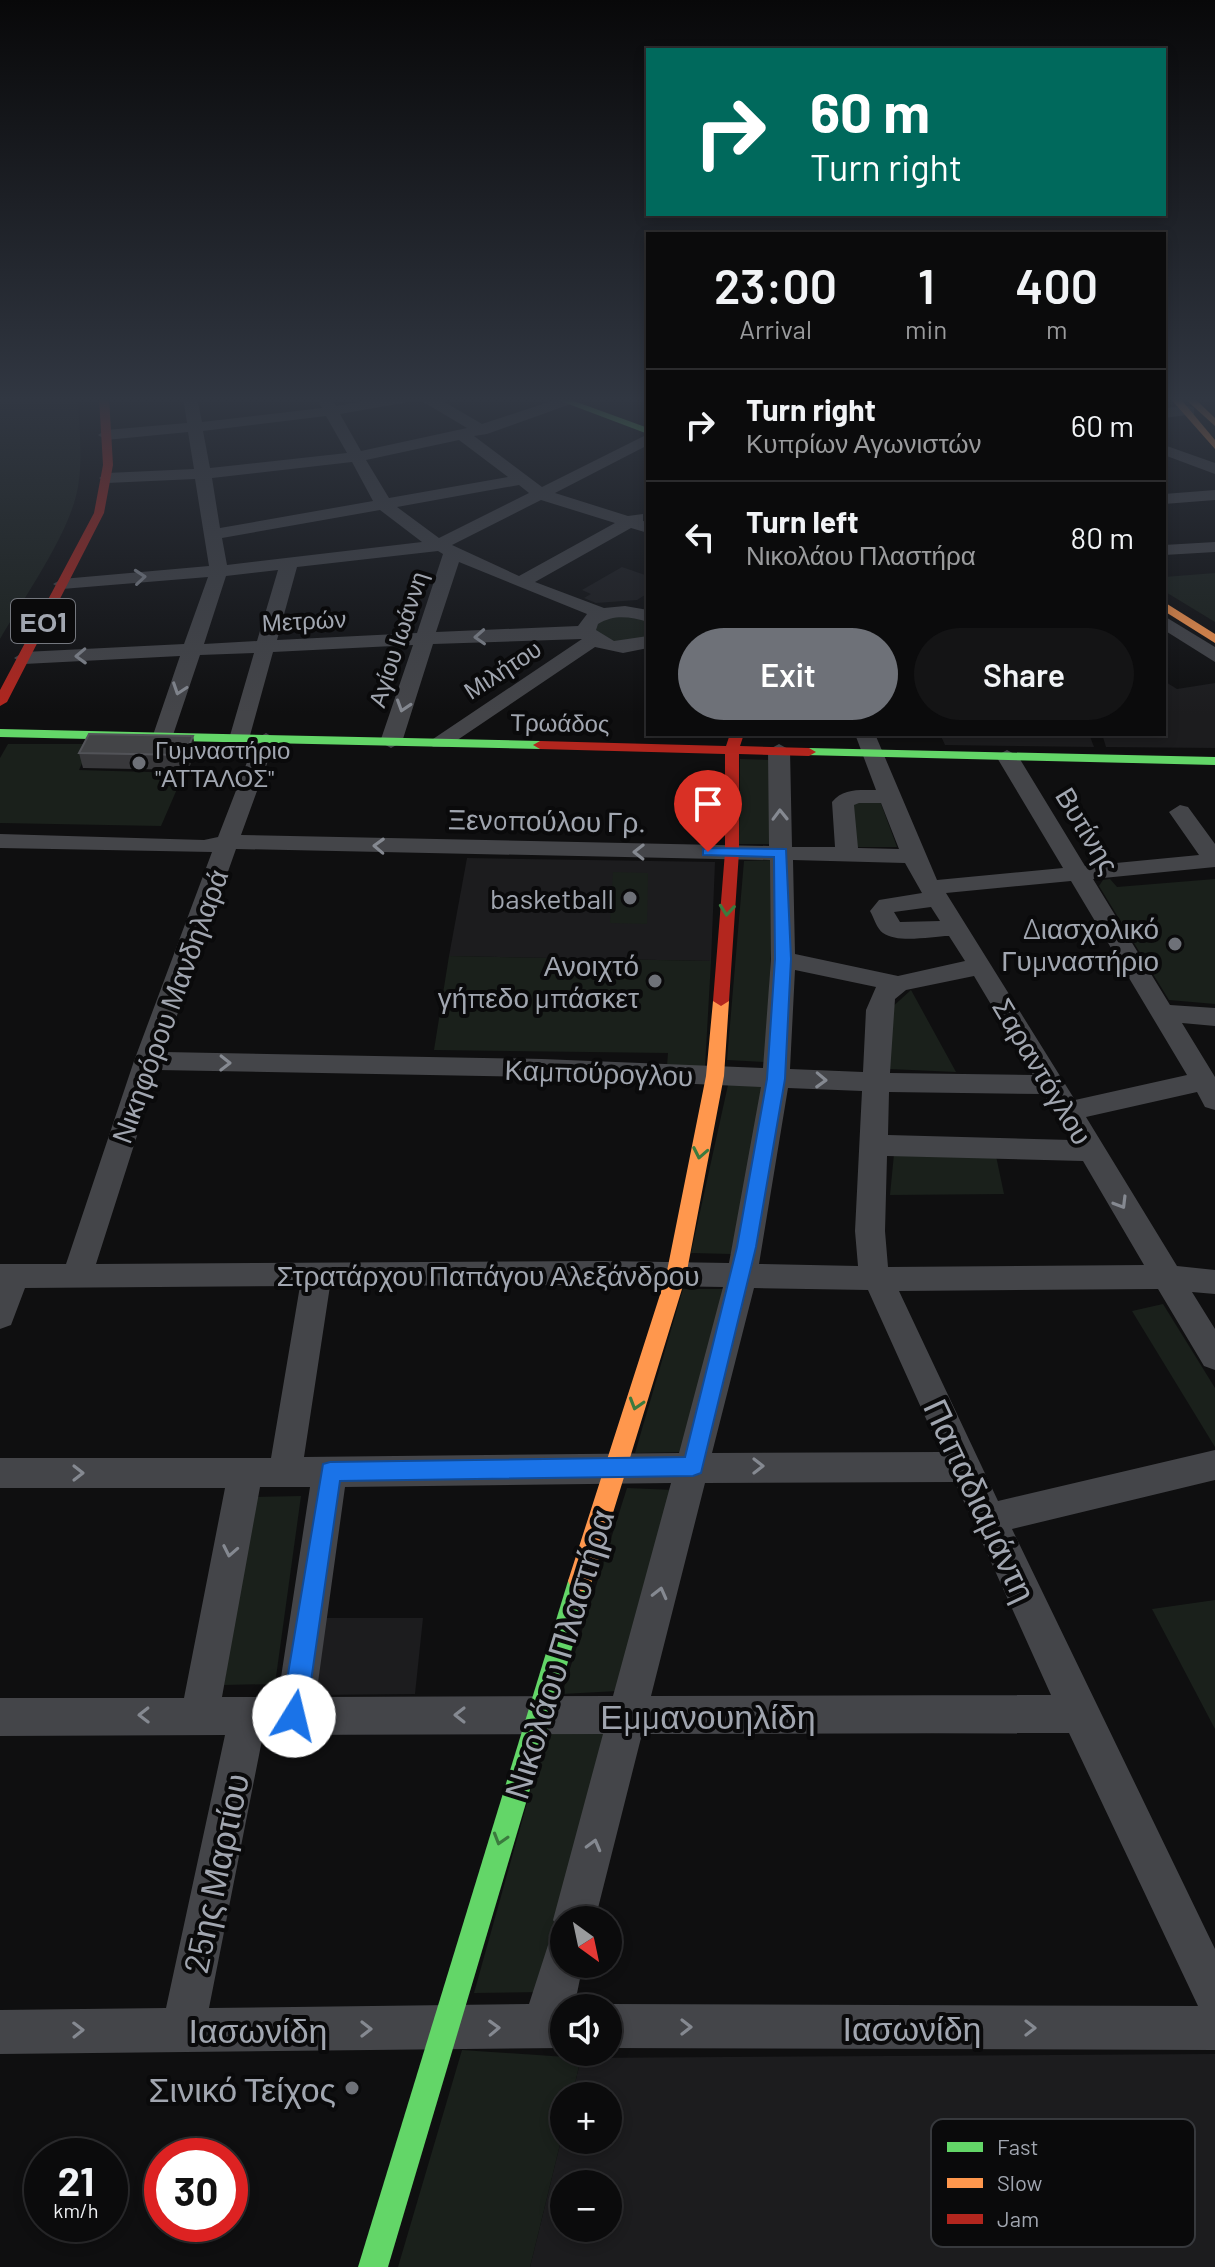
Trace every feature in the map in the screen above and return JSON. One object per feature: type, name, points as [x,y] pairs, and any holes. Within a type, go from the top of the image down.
[{"type":"main road","name":"ΕΟ1","points":[[0,702],[99,513],[101,503]]},
{"type":"main road","points":[[1166,607],[1215,639]]},
{"type":"main road","name":"Τρωάδος","points":[[0,733],[440,743],[735,741],[779,750],[868,743],[1007,756],[1215,761]]},
{"type":"main road","name":"Νικολάου Πλαστήρα","points":[[373,2267],[538,1715],[676,1276],[715,1076],[732,852],[735,741]]},
{"type":"street","points":[[162,738],[219,571],[206,503]]},
{"type":"street","points":[[211,535],[396,503]]},
{"type":"street","points":[[62,584],[445,549],[526,503]]},
{"type":"street","points":[[569,503],[646,527]]},
{"type":"street","name":"Αγίου Ιωάννη","points":[[384,505],[445,549],[425,640],[391,742]]},
{"type":"street","points":[[523,581],[646,513]]},
{"type":"street","points":[[1166,550],[1215,547]]},
{"type":"street","points":[[445,549],[602,614],[644,611]]},
{"type":"street","points":[[239,739],[289,563]]},
{"type":"street","name":"Μιλήτου","points":[[440,743],[590,635],[589,621],[602,614]]},
{"type":"street","points":[[1166,623],[1215,656]]},
{"type":"street","name":"Μετρών","points":[[24,658],[590,635],[620,647],[646,642]]},
{"type":"street","name":"Νικηφόρου Μανδηλαρά","points":[[77,1275],[147,1061],[207,891],[229,842],[266,739]]},
{"type":"street","name":"Σαραντόγλου","points":[[868,743],[913,856],[933,893],[981,966],[1215,1357]]},
{"type":"street","points":[[578,1906],[742,1275],[776,1079],[783,959],[779,750]]},
{"type":"street","name":"Βυτίνης","points":[[1007,756],[1210,1091]]},
{"type":"street","points":[[847,854],[843,802],[856,796],[890,797]]},
{"type":"street","points":[[1180,812],[1215,860]]},
{"type":"street","name":"Ξενoπούλου Γρ.","points":[[0,830],[210,835],[229,842]]},
{"type":"street","name":"Ξενoπούλου Γρ.","points":[[0,841],[204,847],[229,842],[913,856]]},
{"type":"street","points":[[956,928],[896,930],[890,927],[882,911],[891,904],[933,893],[1078,872],[1215,860]]},
{"type":"street","points":[[783,959],[898,984],[981,966]]},
{"type":"street","name":"Παπαδιαμάντη","points":[[898,984],[883,995],[879,1010],[871,1260],[1080,1714],[1215,1995]]},
{"type":"street","points":[[1165,1013],[1215,1017]]},
{"type":"street","name":"Καμπούρογλου","points":[[147,1061],[542,1068],[776,1079],[1050,1085]]},
{"type":"street","points":[[1066,1112],[1210,1091]]},
{"type":"street","points":[[873,1145],[1091,1151]]},
{"type":"street","name":"Στρατάρχου Παπάγου Αλεξάνδρου","points":[[6,1276],[590,1273],[963,1280],[1165,1277],[1215,1282]]},
{"type":"street","points":[[285,1473],[317,1274]]},
{"type":"street","points":[[0,1316],[6,1276]]},
{"type":"street","points":[[991,1518],[1215,1465]]},
{"type":"street","points":[[0,1473],[245,1474],[693,1466],[965,1467]]},
{"type":"street","points":[[294,1716],[330,1471]]},
{"type":"street","points":[[200,1714],[245,1474]]},
{"type":"street","name":"Εμμανουηλίδη","points":[[0,1717],[200,1714],[1080,1714]]},
{"type":"street","name":"25ης Μαρτίου","points":[[183,2029],[248,1716]]},
{"type":"street","name":"Ιασωνίδη","points":[[0,2032],[550,2026]]},
{"type":"street","name":"Ιασωνίδη","points":[[622,2026],[1215,2028]]},
{"type":"shaded area","points":[[0,503],[74,503],[63,531],[0,639]]},
{"type":"shaded area","points":[[622,567],[646,575],[646,594],[637,600],[596,603],[584,598],[591,594],[582,590]]},
{"type":"shaded area","points":[[1215,573],[1215,622],[1166,592],[1166,577]]},
{"type":"shaded area","points":[[614,614],[646,619],[646,638],[612,643],[593,631],[594,624]]},
{"type":"shaded area","points":[[1166,682],[1177,689],[1215,683],[1215,748],[1106,747],[1103,736],[1166,736]]},
{"type":"shaded area","points":[[941,736],[1090,736],[1094,747],[945,745]]},
{"type":"shaded area","points":[[8,744],[91,744],[79,770],[184,773],[161,826],[0,823],[0,758]]},
{"type":"shaded area","points":[[740,759],[771,760],[774,844],[739,844]]},
{"type":"shaded area","points":[[880,801],[897,847],[855,847],[851,802]]},
{"type":"shaded area","points":[[467,858],[715,862],[711,961],[449,956]]},
{"type":"shaded area","points":[[775,860],[766,1062],[727,1060],[744,861]]},
{"type":"shaded area","name":"basketball","points":[[613,872],[648,873],[647,924],[610,923]]},
{"type":"shaded area","name":"Διασχολικό Γυμναστήριο","points":[[1110,879],[1117,887],[1215,879],[1215,1004],[1169,1000],[1099,886],[1103,880]]},
{"type":"shaded area","points":[[449,956],[711,961],[705,1067],[667,1066],[668,1053],[434,1050]]},
{"type":"shaded area","points":[[911,990],[956,1072],[889,1069],[889,1010]]},
{"type":"shaded area","points":[[764,1084],[731,1254],[691,1253],[728,1085]]},
{"type":"shaded area","points":[[894,1154],[996,1156],[1004,1194],[890,1195]]},
{"type":"shaded area","points":[[683,1289],[723,1289],[685,1452],[635,1453]]},
{"type":"shaded area","points":[[1163,1304],[1215,1388],[1215,1447],[1132,1311]]},
{"type":"shaded area","points":[[627,1488],[674,1490],[618,1691],[562,1694]]},
{"type":"shaded area","points":[[301,1496],[275,1684],[224,1685],[254,1497]]},
{"type":"shaded area","points":[[1215,1600],[1215,1729],[1152,1609]]},
{"type":"shaded area","points":[[322,1618],[423,1618],[415,1694],[310,1695]]},
{"type":"shaded area","points":[[548,1728],[613,1731],[567,1906],[550,1906],[550,1969],[544,1992],[474,1993]]},
{"type":"shaded area","points":[[462,2050],[550,2056],[550,2066],[579,2066],[575,2082],[550,2082],[550,2154],[558,2154],[554,2170],[550,2170],[550,2185],[530,2267],[398,2267]]},
{"type":"shaded area","points":[[1215,2054],[1215,2267],[530,2267],[550,2185],[550,2242],[622,2242],[622,2170],[554,2170],[558,2154],[622,2154],[622,2082],[575,2082],[579,2066],[622,2066],[622,2058]]},
{"type":"building","points":[[89,734],[193,736],[185,755],[79,753]]},
{"type":"traffic: fast","points":[[0,733],[540,745]]},
{"type":"traffic: fast","points":[[809,752],[1215,761]]},
{"type":"traffic: fast","points":[[373,2267],[580,1581]]},
{"type":"traffic: slow","points":[[1166,607],[1215,639]]},
{"type":"traffic: slow","points":[[580,1581],[676,1276],[715,1076],[721,1001]]},
{"type":"traffic: jam","points":[[0,702],[99,513],[101,503]]},
{"type":"traffic: jam","points":[[721,1001],[732,852],[732,749],[736,736]]},
{"type":"traffic: jam","points":[[540,745],[809,752]]},
{"type":"place","name":"Γυμναστήριο \"ΑΤΤΑΛΟΣ\"","points":[[139,763]]},
{"type":"place","name":"basketball","points":[[630,898]]},
{"type":"place","name":"Διασχολικό Γυμναστήριο","points":[[1175,944]]},
{"type":"place","name":"Ανοιχτό γήπεδο μπάσκετ","points":[[655,981]]},
{"type":"place","name":"Σινικό Τείχος","points":[[352,2088]]},
{"type":"route","points":[[294,1716],[330,1471],[693,1466],[747,1247],[776,1079],[783,959],[781,852],[708,852]]}]
